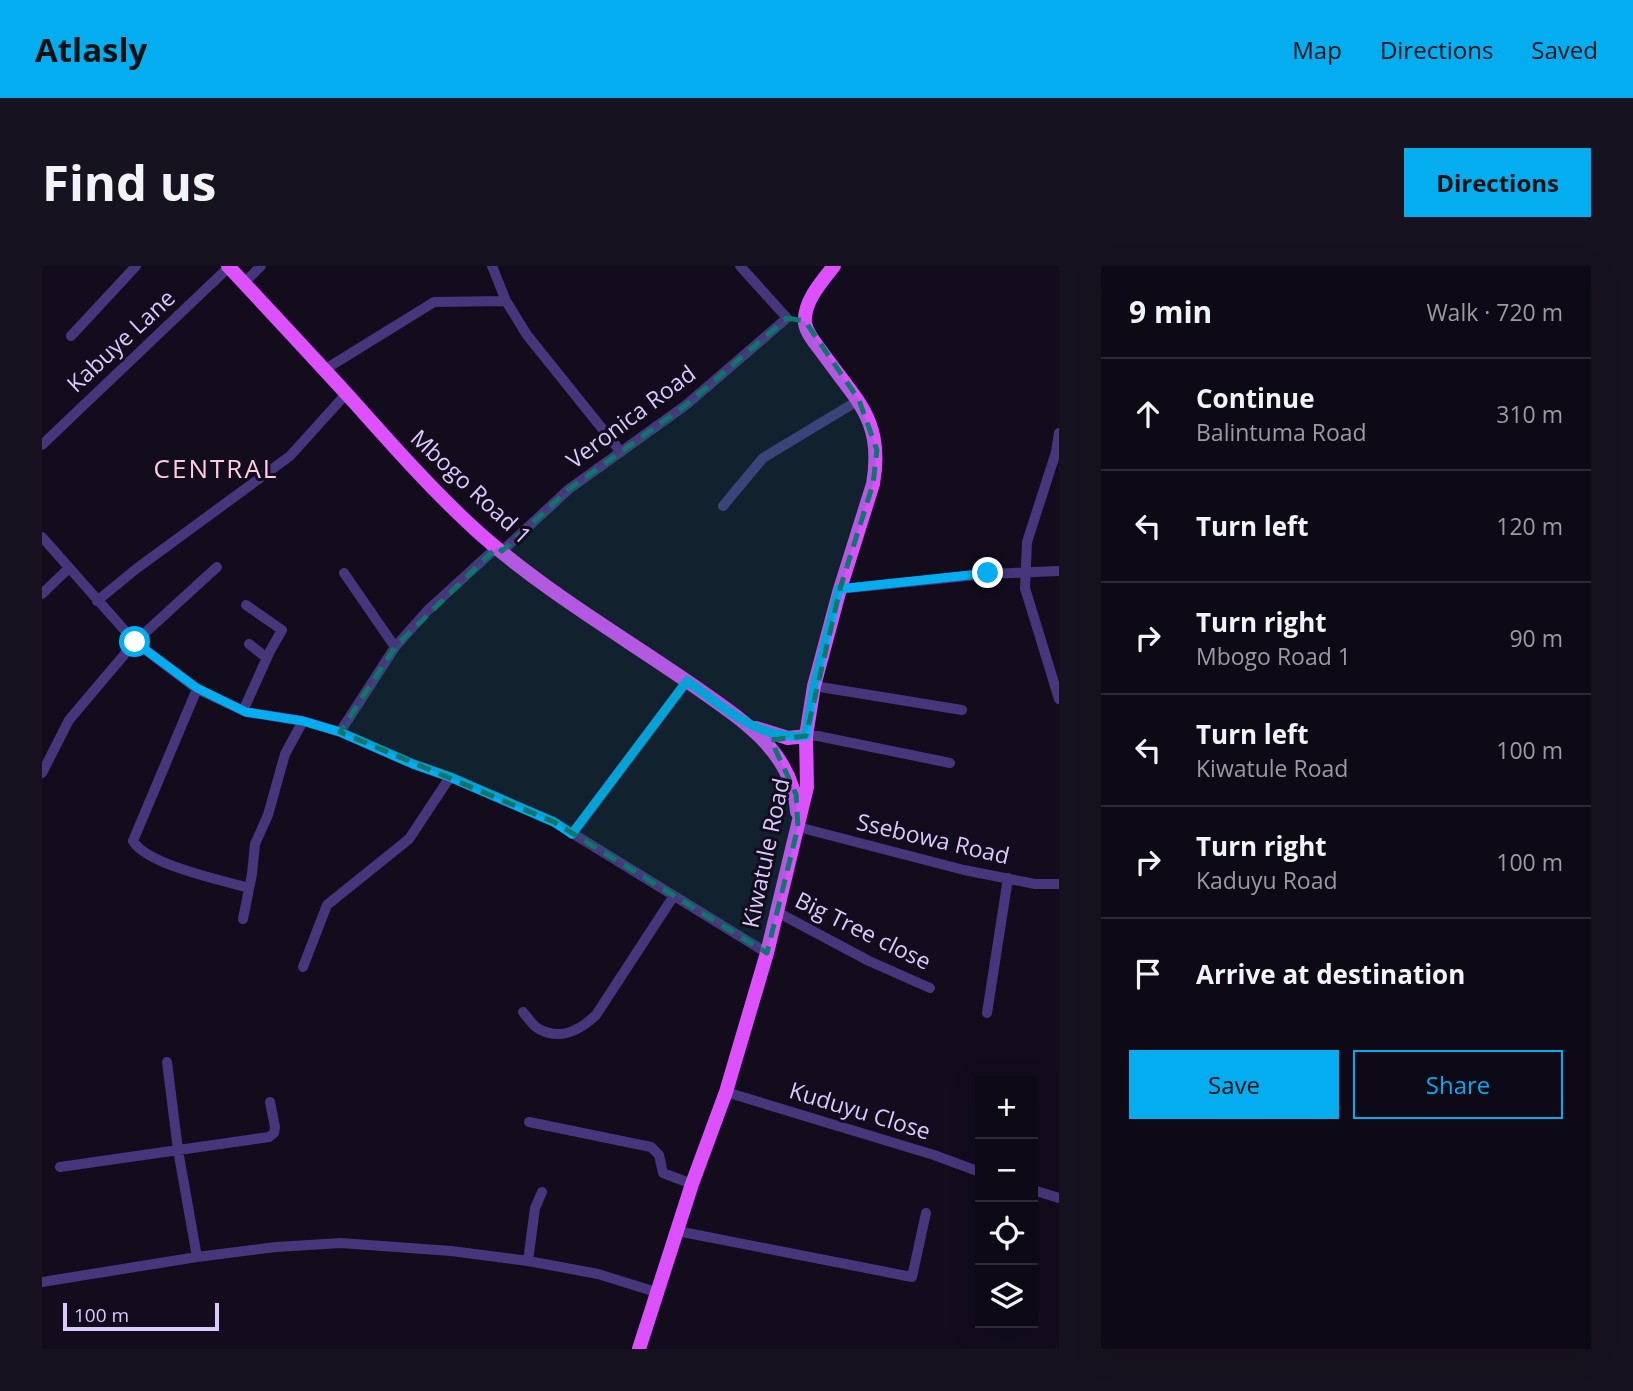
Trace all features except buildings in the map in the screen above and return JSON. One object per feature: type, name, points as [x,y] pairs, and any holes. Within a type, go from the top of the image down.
[{"type":"main road","points":[[807,328],[810,300],[834,266]]},
{"type":"main road","name":"Mbogo Road 1","points":[[229,267],[419,474],[479,533],[603,625],[751,726],[788,738],[806,736]]},
{"type":"main road","name":"Kiwatule Road","points":[[639,1349],[692,1184],[726,1092],[767,953],[807,788],[806,736],[814,686],[839,589],[876,468],[877,450],[872,423],[859,400],[807,328]]},
{"type":"main road","name":"Mbogo Road 1","points":[[751,726],[779,758],[796,794],[798,827]]},
{"type":"street","points":[[71,336],[136,266]]},
{"type":"street","points":[[244,283],[261,266]]},
{"type":"street","points":[[492,266],[506,301],[527,335],[621,452]]},
{"type":"street","points":[[740,266],[787,318],[807,328]]},
{"type":"street","name":"Kabuye Lane","points":[[42,445],[229,267]]},
{"type":"street","points":[[324,370],[434,302],[506,301]]},
{"type":"street","name":"Veronica Road","points":[[340,732],[396,647],[427,611],[569,489],[686,405],[787,318]]},
{"type":"street","points":[[97,601],[289,456],[346,394]]},
{"type":"street","points":[[723,506],[763,458],[859,400]]},
{"type":"street","points":[[1059,433],[1056,452],[1027,542],[1025,588],[1059,699]]},
{"type":"street","points":[[42,537],[135,642],[197,688],[243,711],[303,721],[340,732],[554,822],[767,953]]},
{"type":"street","points":[[42,773],[69,720],[135,642],[217,567]]},
{"type":"street","points":[[42,594],[69,568]]},
{"type":"street","points":[[839,589],[988,573],[1059,571]]},
{"type":"street","points":[[344,573],[396,647]]},
{"type":"street","points":[[243,711],[282,630],[246,606]]},
{"type":"street","points":[[249,644],[267,658]]},
{"type":"street","points":[[572,834],[687,681]]},
{"type":"street","points":[[814,686],[962,710]]},
{"type":"street","points":[[197,688],[133,841],[138,848],[161,862],[249,888]]},
{"type":"street","points":[[243,919],[255,844],[268,815],[285,754],[303,721]]},
{"type":"street","points":[[806,736],[818,736],[950,763]]},
{"type":"street","points":[[303,967],[327,905],[409,839],[450,777]]},
{"type":"street","name":"Ssebowa Road","points":[[798,827],[964,870],[1035,884],[1059,884]]},
{"type":"street","points":[[987,1013],[1008,878]]},
{"type":"street","points":[[523,1012],[538,1029],[563,1035],[581,1029],[596,1015],[673,897]]},
{"type":"street","name":"Big Tree close","points":[[777,912],[869,961],[930,988]]},
{"type":"street","points":[[167,1062],[178,1150],[197,1257]]},
{"type":"street","name":"Kuduyu Close","points":[[726,1092],[922,1151],[975,1170]]},
{"type":"street","points":[[60,1167],[269,1137],[274,1133],[275,1127],[270,1102]]},
{"type":"street","points":[[529,1122],[651,1147],[659,1155],[663,1174],[692,1184]]},
{"type":"street","points":[[1038,1191],[1059,1198]]},
{"type":"street","points":[[528,1261],[535,1208],[542,1192]]},
{"type":"street","points":[[677,1231],[912,1277],[926,1213]]},
{"type":"street","points":[[42,1282],[197,1257],[276,1247],[341,1243],[451,1251],[528,1261],[598,1274],[656,1292]]},
{"type":"highlighted area","points":[[787,318],[805,321],[859,400],[877,450],[873,484],[840,589],[806,736],[771,740],[796,794],[798,827],[767,953],[554,822],[340,732],[395,647],[497,547],[502,551],[569,489],[686,405]]},
{"type":"district","name":"CENTRAL","points":[[216,469]]},
{"type":"route","points":[[135,642],[197,688],[246,712],[303,721],[340,732],[554,822],[572,834],[687,681],[751,726],[788,738],[806,736],[814,686],[839,589],[988,573]]}]
